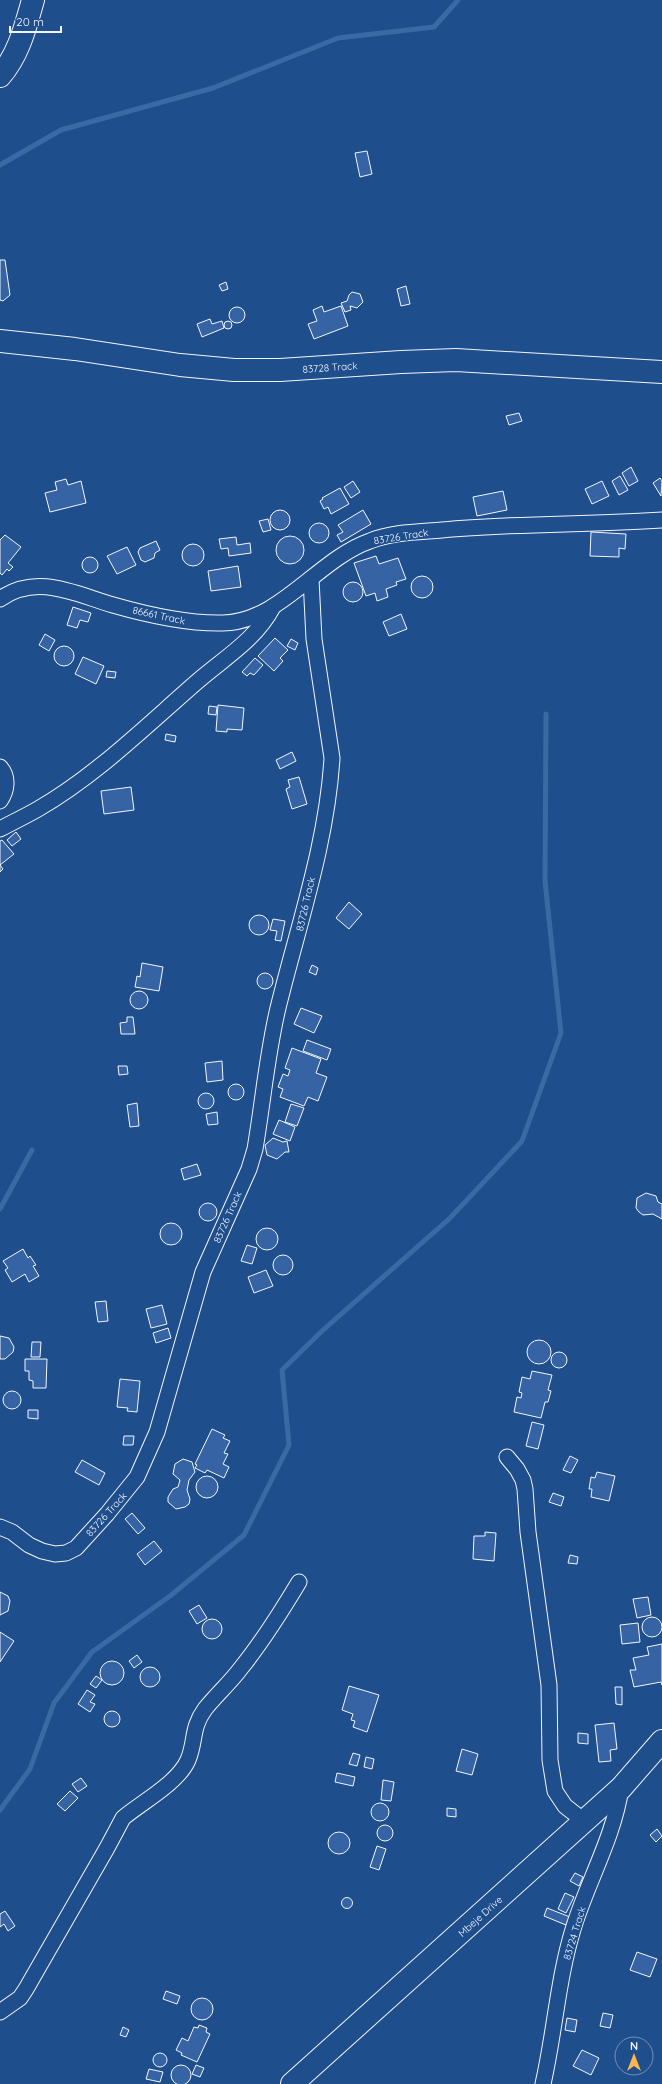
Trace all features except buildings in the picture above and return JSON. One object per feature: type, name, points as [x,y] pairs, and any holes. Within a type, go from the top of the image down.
[{"type":"street","points":[[0,76],[8,67],[17,52],[33,0]]},
{"type":"street","name":"83728 Track","points":[[0,341],[75,349],[180,365],[234,370],[280,370],[456,360],[662,372]]},
{"type":"street","name":"83726 Track","points":[[0,1527],[12,1532],[29,1546],[42,1552],[66,1554],[76,1548],[127,1492],[146,1461],[157,1432],[203,1272],[249,1169],[255,1149],[278,1008],[301,924],[323,826],[331,775],[332,758],[314,639],[311,579],[340,554],[370,540],[401,533],[521,524],[662,520]]},
{"type":"street","name":"86661 Track","points":[[0,599],[9,592],[25,587],[45,586],[72,591],[113,605],[152,614],[194,622],[224,623],[246,620],[262,613],[311,579]]},
{"type":"street","points":[[0,829],[39,809],[95,770],[208,672],[241,647],[265,622],[274,604]]},
{"type":"street","points":[[0,767],[6,776],[6,787],[0,801]]},
{"type":"street","points":[[507,1457],[517,1469],[523,1480],[525,1489],[528,1532],[547,1664],[550,1760],[555,1791],[565,1806],[584,1821]]},
{"type":"street","points":[[0,2012],[20,1998],[26,1989],[123,1818],[174,1779],[183,1769],[188,1759],[194,1730],[198,1720],[263,1639],[299,1582]]},
{"type":"street","name":"Mbeje Drive","points":[[292,2084],[622,1788],[662,1741]]},
{"type":"street","name":"83724 Track","points":[[544,2084],[565,1959],[574,1926],[614,1822],[622,1788]]},
{"type":"waterway","points":[[0,165],[61,130],[213,88],[338,38],[434,27],[458,0]]},
{"type":"waterway","points":[[0,1810],[30,1769],[54,1703],[92,1652],[170,1596],[244,1535],[289,1445],[282,1370],[323,1330],[450,1218],[522,1141],[561,1033],[545,881],[546,714]]},
{"type":"waterway","points":[[0,1209],[32,1150]]}]
